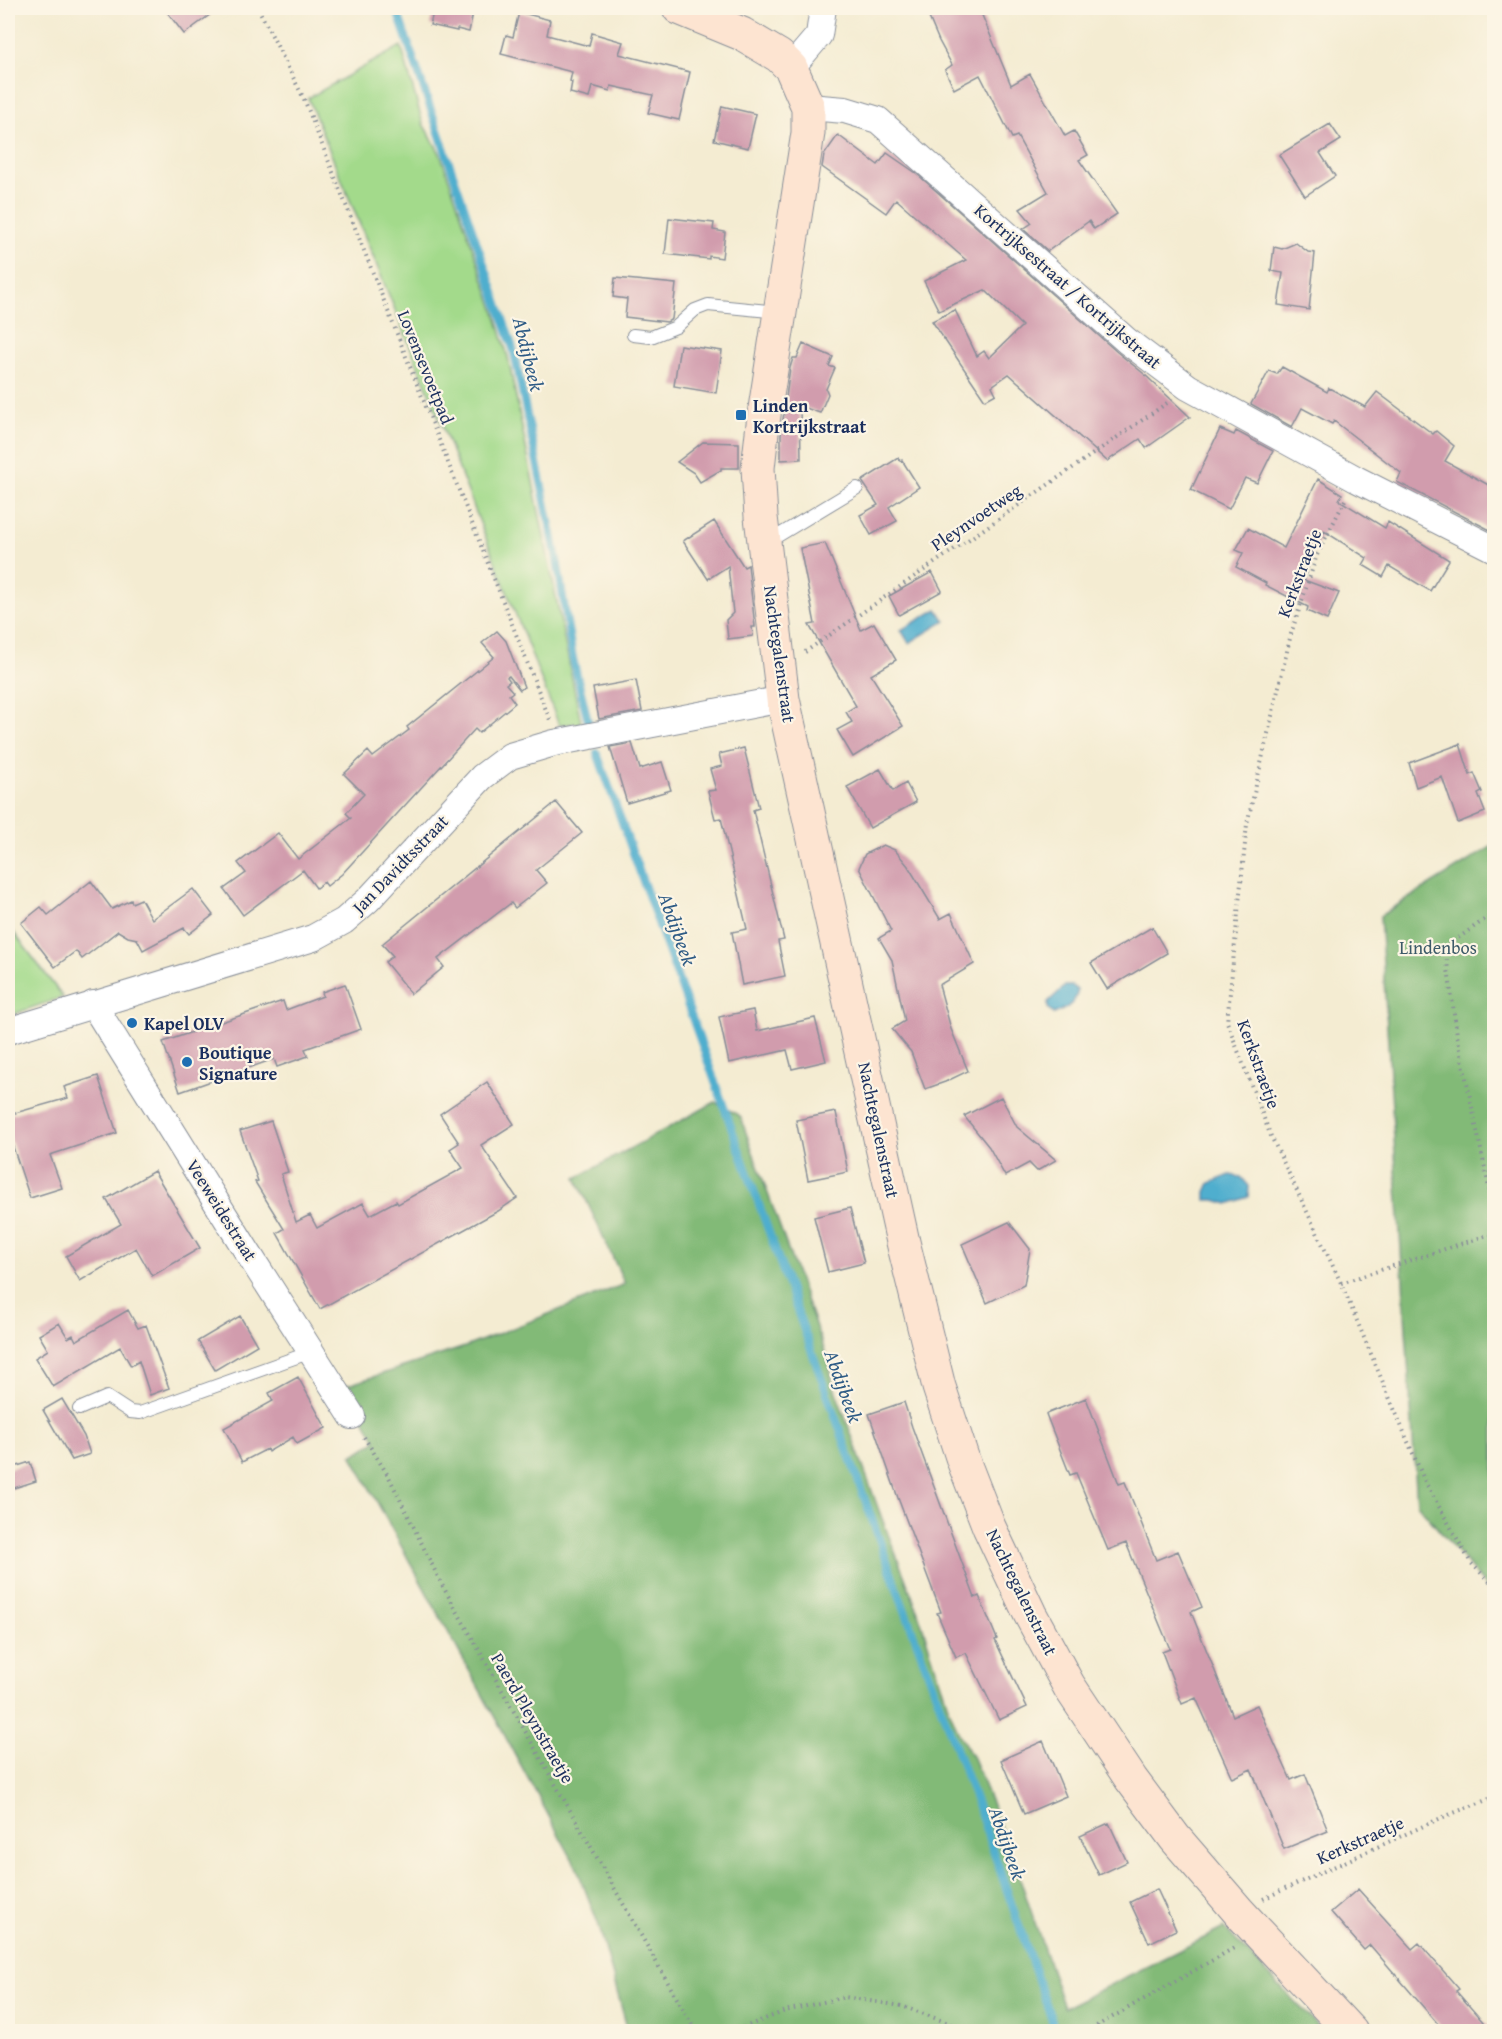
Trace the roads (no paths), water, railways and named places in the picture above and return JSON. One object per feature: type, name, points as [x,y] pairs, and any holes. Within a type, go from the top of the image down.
[{"type":"street","points":[[679,8],[742,34],[779,56],[791,69],[808,107]]},
{"type":"street","points":[[791,69],[819,35],[823,8]]},
{"type":"street","name":"Nachtegalenstraat","points":[[808,107],[808,133],[779,312],[758,468],[765,544],[781,684],[903,1242],[939,1387],[963,1460],[993,1536],[1030,1614],[1069,1686],[1131,1779],[1175,1838],[1249,1923],[1351,2031]]},
{"type":"street","name":"Kortrijksestraat / Kortrijkstraat","points":[[808,107],[845,110],[879,120],[1127,341],[1188,387],[1356,479],[1494,549]]},
{"type":"street","name":"Jan Davidtsstraat","points":[[8,1031],[313,938],[338,924],[368,900],[482,777],[510,756],[781,684]]},
{"type":"street","name":"Veeweidestraat","points":[[93,1004],[352,1416]]},
{"type":"lane","points":[[633,335],[651,337],[668,331],[695,310],[708,305],[779,312]]},
{"type":"lane","points":[[765,544],[857,488]]},
{"type":"lane","points":[[79,1409],[107,1396],[130,1412],[140,1413],[311,1352]]},
{"type":"water","points":[[937,609],[945,621],[909,643],[901,630]]},
{"type":"water","points":[[1065,986],[1072,986],[1077,990],[1077,994],[1073,1002],[1054,1014],[1048,1008],[1048,1002]]},
{"type":"water","points":[[1230,1175],[1241,1177],[1249,1186],[1248,1197],[1228,1204],[1206,1200],[1206,1192],[1210,1183]]},
{"type":"waterway","name":"Abdijbeek","points":[[396,8],[513,348],[556,554],[573,659],[588,721]]},
{"type":"waterway","name":"Abdijbeek","points":[[597,753],[897,1589],[979,1810],[1056,2032]]},
{"type":"place","name":"Linden Kortrijkstraat","points":[[741,415]]},
{"type":"place","name":"Kapel OLV","points":[[132,1023]]},
{"type":"place","name":"Boutique Signature","points":[[187,1062]]},
{"type":"park label","name":"Lindenbos","points":[[1438,947]]}]
